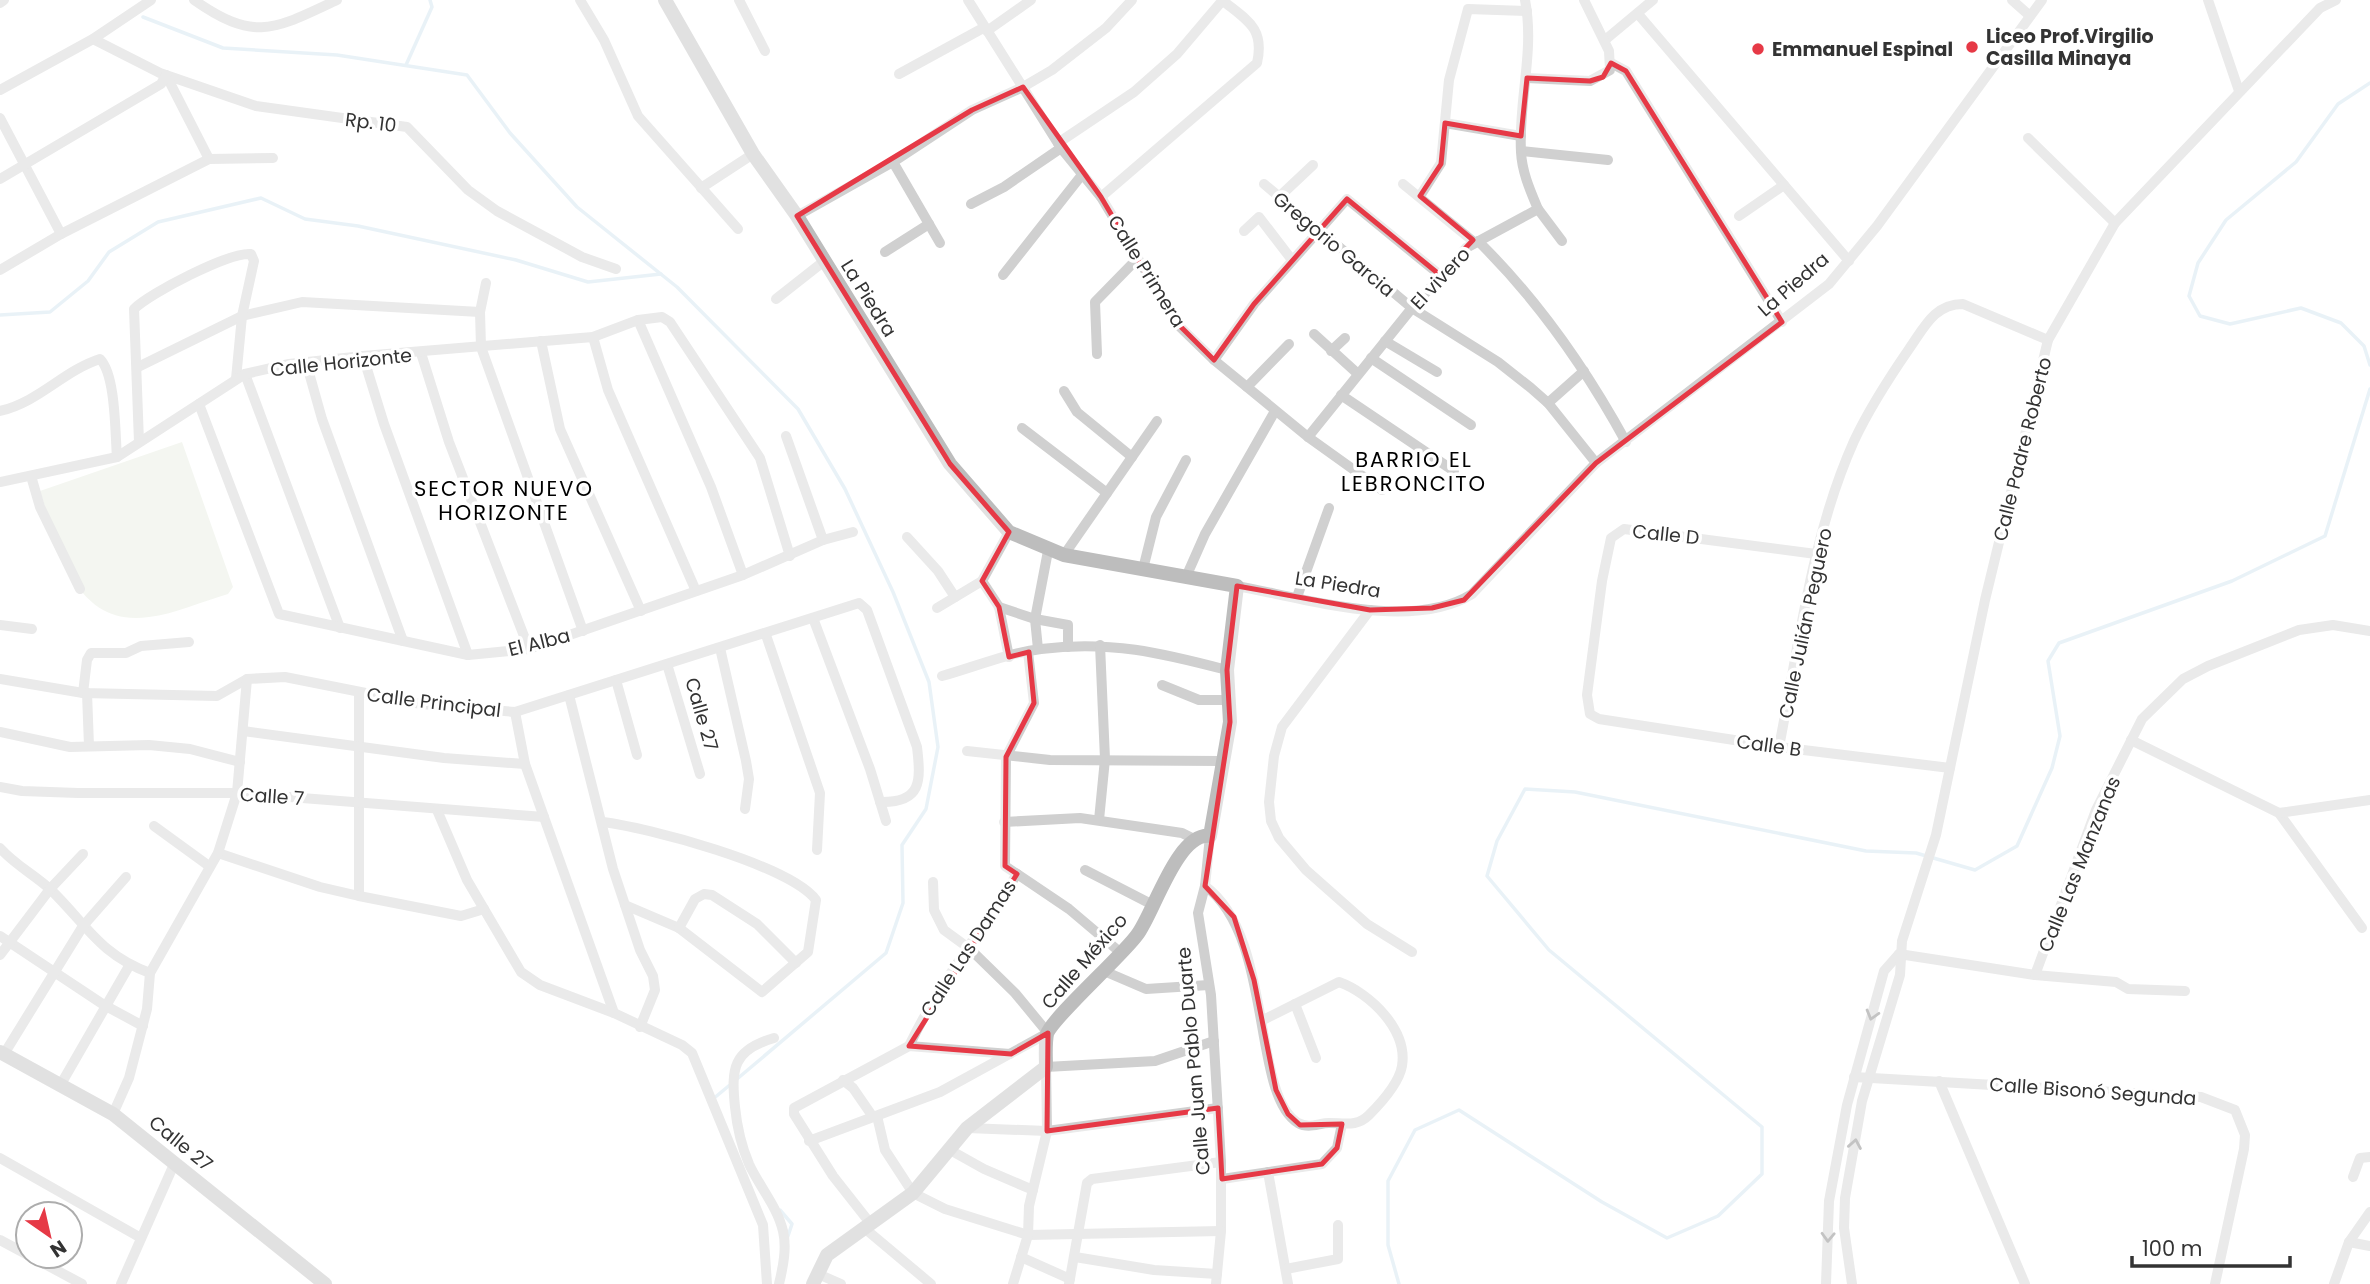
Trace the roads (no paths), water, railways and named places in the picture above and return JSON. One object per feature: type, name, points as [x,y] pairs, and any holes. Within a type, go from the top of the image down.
[{"type":"street","points":[[0,90],[93,39],[151,0]]},
{"type":"street","points":[[194,0],[236,25],[250,29],[289,22],[337,0]]},
{"type":"street","points":[[580,0],[604,40],[638,116],[738,229]]},
{"type":"street","name":"La Piedra","points":[[665,0],[753,154],[797,216],[950,464],[1009,532],[1048,551],[1064,555],[1370,610],[1432,608],[1455,603],[1472,594],[1596,463],[1829,284],[1849,261],[2042,0]]},
{"type":"street","points":[[739,0],[765,51]]},
{"type":"street","name":"Calle Primera","points":[[968,0],[1059,145],[1081,176],[1101,197],[1173,319],[1214,360],[1275,411],[1382,491]]},
{"type":"street","points":[[899,75],[986,29],[1031,0]]},
{"type":"street","points":[[797,216],[893,162],[972,110],[1023,87],[1052,70],[1106,28],[1132,0]]},
{"type":"street","points":[[971,204],[1004,187],[1134,92],[1177,54],[1222,0],[1256,30],[1262,43],[1257,63],[1101,197]]},
{"type":"street","points":[[1527,78],[1590,81],[1603,77],[1611,63],[1605,40],[1584,0]]},
{"type":"street","points":[[2012,0],[2030,16]]},
{"type":"street","points":[[2208,0],[2239,91]]},
{"type":"street","name":"Calle Padre Roberto","points":[[1899,954],[1936,835],[1985,600],[2048,340],[2115,223],[2320,8],[2336,0]]},
{"type":"street","points":[[1605,40],[1643,5],[1784,185],[1849,261]]},
{"type":"street","points":[[1420,196],[1441,163],[1454,55],[1468,9],[1526,6],[1527,78],[1521,151],[1526,181],[1538,209],[1562,242]]},
{"type":"street","name":"Rp. 10","points":[[93,39],[166,75],[256,106],[407,127],[468,190],[497,211],[582,257],[616,269]]},
{"type":"street","points":[[1611,63],[1626,71],[1782,322]]},
{"type":"street","points":[[166,75],[209,159]]},
{"type":"street","points":[[0,179],[161,84],[166,75]]},
{"type":"street","points":[[0,118],[61,234]]},
{"type":"street","points":[[1445,123],[1521,136]]},
{"type":"street","points":[[2028,138],[2115,223]]},
{"type":"street","points":[[1521,151],[1608,160]]},
{"type":"street","points":[[701,188],[753,154]]},
{"type":"street","points":[[0,270],[61,234],[209,159],[274,159]]},
{"type":"street","points":[[893,162],[940,243]]},
{"type":"street","points":[[1279,197],[1313,165]]},
{"type":"street","points":[[1003,275],[1081,176]]},
{"type":"street","name":"Gregorio Garcia","points":[[1264,184],[1318,232],[1412,308],[1498,362],[1548,403],[1596,463]]},
{"type":"street","points":[[1403,184],[1476,241],[1515,278],[1584,371],[1626,442]]},
{"type":"street","points":[[1740,216],[1784,185]]},
{"type":"street","points":[[1214,360],[1254,303],[1345,199],[1349,199],[1440,275]]},
{"type":"street","name":"El vivero","points":[[1308,437],[1440,275],[1476,241],[1538,209]]},
{"type":"street","points":[[1244,231],[1259,217],[1292,260]]},
{"type":"street","points":[[885,252],[929,224]]},
{"type":"street","points":[[139,442],[138,367],[132,318],[134,309],[197,272],[243,253],[251,254],[254,261],[242,316],[241,377],[340,628]]},
{"type":"street","points":[[1097,354],[1095,302],[1137,259]]},
{"type":"street","points":[[776,299],[823,262]]},
{"type":"street","points":[[486,283],[480,312],[481,347],[583,631]]},
{"type":"street","points":[[138,367],[242,316],[302,302],[384,304],[480,312]]},
{"type":"street","name":"Calle Julián Peguero","points":[[1779,747],[1816,554],[1856,439],[1891,376],[1934,313],[1951,304],[1963,304],[2048,340]]},
{"type":"street","name":"Calle Horizonte","points":[[0,482],[117,457],[241,377],[306,362],[593,337],[638,320],[662,317],[670,322],[760,458],[790,556]]},
{"type":"street","points":[[638,320],[711,487],[743,575]]},
{"type":"street","points":[[1314,334],[1358,374]]},
{"type":"street","points":[[593,337],[608,390],[696,592]]},
{"type":"street","points":[[1331,351],[1345,338]]},
{"type":"street","points":[[541,341],[560,429],[640,611]]},
{"type":"street","points":[[1385,341],[1437,372]]},
{"type":"street","points":[[1247,387],[1289,344]]},
{"type":"street","points":[[421,353],[449,442],[528,649]]},
{"type":"street","points":[[363,356],[384,424],[468,655]]},
{"type":"street","points":[[1371,358],[1471,425]]},
{"type":"street","points":[[0,411],[37,397],[69,373],[100,359],[106,365],[109,378],[117,457]]},
{"type":"street","points":[[306,362],[321,419],[403,641]]},
{"type":"street","points":[[1548,403],[1584,371]]},
{"type":"street","points":[[1064,391],[1077,412],[1132,457]]},
{"type":"street","points":[[1341,395],[1454,471]]},
{"type":"street","name":"El Alba","points":[[199,404],[279,614],[468,655],[528,649],[696,592],[790,556],[823,540],[853,532]]},
{"type":"street","points":[[1186,577],[1205,534],[1275,411]]},
{"type":"street","points":[[1064,555],[1157,421]]},
{"type":"street","points":[[1022,428],[1107,493]]},
{"type":"street","points":[[786,436],[823,540]]},
{"type":"street","points":[[1143,569],[1156,517],[1186,460]]},
{"type":"street","points":[[31,476],[40,507],[80,589]]},
{"type":"street","points":[[1297,597],[1329,508]]},
{"type":"street","name":"Calle D","points":[[1590,714],[1587,695],[1602,580],[1611,538],[1624,529],[1816,554]]},
{"type":"street","points":[[937,608],[982,581],[1009,532]]},
{"type":"street","points":[[907,537],[938,571],[954,597]]},
{"type":"street","name":"Calle Las Damas","points":[[909,1045],[926,1010],[970,949],[1017,874],[1005,866],[1006,757],[1034,703],[1035,619],[1048,551]]},
{"type":"street","points":[[982,581],[999,607],[1009,657]]},
{"type":"street","name":"Calle Juan Pablo Duarte","points":[[1216,1279],[1221,1231],[1222,1179],[1209,985],[1198,913],[1205,886],[1210,836],[1230,722],[1227,670],[1237,586]]},
{"type":"street","name":"Calle Principal","points":[[0,679],[85,693],[217,695],[247,679],[285,677],[421,704],[515,712],[765,635],[859,603],[867,610],[917,747],[919,781],[912,795],[895,803],[880,802]]},
{"type":"street","points":[[999,607],[1035,619],[1068,625],[1068,647]]},
{"type":"street","points":[[1370,610],[1282,727],[1274,756],[1269,802],[1271,821],[1279,838],[1306,870],[1367,924],[1412,952]]},
{"type":"street","points":[[813,618],[886,821]]},
{"type":"street","points":[[0,625],[32,629]]},
{"type":"street","name":"Calle Las Manzanas","points":[[2035,975],[2096,810],[2142,719],[2183,679],[2208,666],[2299,630],[2333,625],[2370,631]]},
{"type":"street","points":[[765,635],[820,793],[817,849]]},
{"type":"street","points":[[89,746],[85,693],[87,660],[91,653],[126,653],[141,646],[189,642]]},
{"type":"street","points":[[942,676],[1033,650],[1100,645],[1151,650],[1227,670]]},
{"type":"street","points":[[1099,820],[1105,759],[1100,645]]},
{"type":"street","points":[[719,648],[749,779],[745,809]]},
{"type":"street","name":"Calle 27","points":[[667,664],[700,774]]},
{"type":"street","points":[[113,1114],[129,1077],[143,1026],[150,995],[150,973],[218,853],[237,793],[247,679]]},
{"type":"street","points":[[616,680],[637,755]]},
{"type":"street","points":[[1162,685],[1199,700],[1229,700]]},
{"type":"street","points":[[359,693],[359,896]]},
{"type":"street","points":[[569,695],[625,905],[653,976],[655,990],[640,1027]]},
{"type":"street","points":[[515,712],[525,764],[614,1013]]},
{"type":"street","name":"Calle B","points":[[1590,714],[1599,719],[1779,747],[1950,768]]},
{"type":"street","points":[[243,731],[443,758],[525,764]]},
{"type":"street","points":[[0,732],[70,747],[176,747],[240,762]]},
{"type":"street","points":[[2132,740],[2279,813],[2362,928]]},
{"type":"street","points":[[967,751],[1006,757],[1222,761]]},
{"type":"street","name":"Calle 7","points":[[0,787],[22,791],[78,793],[237,793],[544,817]]},
{"type":"street","points":[[2279,813],[2370,800]]},
{"type":"street","points":[[438,810],[467,880],[521,972],[540,985],[614,1013],[682,1045],[692,1053],[763,1225],[767,1284]]},
{"type":"street","points":[[1004,822],[1099,820],[1182,833],[1194,839],[1210,836]]},
{"type":"street","points":[[602,822],[629,825],[758,865],[808,889],[816,900],[808,952],[762,992],[679,928],[625,905]]},
{"type":"street","points":[[154,826],[209,866]]},
{"type":"street","name":"Calle México","points":[[1046,1067],[1048,1033],[1138,934],[1172,869],[1194,839]]},
{"type":"street","points":[[0,848],[4,861],[50,889],[88,934],[129,966],[150,973]]},
{"type":"street","points":[[218,853],[320,887],[359,896],[461,916],[484,909]]},
{"type":"street","points":[[0,955],[4,939],[83,854]]},
{"type":"street","points":[[1085,870],[1153,905]]},
{"type":"street","points":[[1017,874],[1069,909],[1121,953]]},
{"type":"street","points":[[2,1053],[83,926],[126,877]]},
{"type":"street","points":[[809,1141],[940,1091],[1048,1033],[1015,993],[970,949],[944,930],[938,920],[933,882]]},
{"type":"street","points":[[1205,886],[1220,897],[1234,917],[1264,1020],[1276,1090],[1287,1114],[1300,1125],[1351,1125],[1367,1118],[1391,1087],[1402,1063],[1398,1040],[1384,1014],[1354,988],[1339,982],[1264,1020]]},
{"type":"street","points":[[679,928],[695,900],[704,894],[712,895],[757,924],[796,963]]},
{"type":"street","points":[[4,939],[104,1005],[143,1026]]},
{"type":"street","points":[[1899,954],[2035,975],[2116,982],[2128,989],[2185,991]]},
{"type":"street","points":[[1826,1284],[1829,1201],[1854,1077],[1884,971],[1899,954]]},
{"type":"street","points":[[1852,1284],[1844,1228],[1845,1198],[1868,1077],[1900,975],[1899,954]]},
{"type":"street","points":[[61,1084],[104,1005],[129,966]]},
{"type":"street","points":[[1104,971],[1146,989],[1209,985]]},
{"type":"street","points":[[1296,1004],[1316,1058]]},
{"type":"street","points":[[774,1038],[757,1043],[744,1052],[732,1076],[738,1133],[749,1165],[783,1232],[784,1259],[779,1284]]},
{"type":"street","points":[[841,1284],[816,1279],[827,1255],[913,1193],[967,1128],[1046,1067],[1155,1061],[1214,1041]]},
{"type":"street","points":[[932,1284],[867,1225],[809,1141],[794,1114],[794,1108],[909,1045],[1011,1054]]},
{"type":"street","name":"Calle 27","points":[[2,1053],[113,1114],[325,1284]]},
{"type":"street","points":[[1013,1284],[1028,1235],[1033,1189],[1048,1131],[1046,1067]]},
{"type":"street","name":"Calle Bisonó Segunda","points":[[1854,1077],[2201,1097],[2235,1110],[2245,1135],[2244,1149],[2215,1284]]},
{"type":"street","points":[[843,1080],[875,1116],[886,1150],[913,1193],[945,1209],[1028,1235],[1221,1231]]},
{"type":"street","points":[[1939,1081],[2025,1284]]},
{"type":"street","points":[[967,1128],[1048,1131],[1218,1108]]},
{"type":"street","points":[[1222,1179],[1322,1164],[1337,1148],[1342,1124]]},
{"type":"street","points":[[950,1150],[984,1169],[1033,1189]]},
{"type":"street","points":[[2353,1177],[2360,1158],[2370,1157]]},
{"type":"street","points":[[0,1158],[141,1238]]},
{"type":"street","points":[[121,1284],[175,1162]]},
{"type":"street","points":[[1021,1257],[1070,1282],[1087,1183],[1092,1179],[1221,1162]]},
{"type":"street","points":[[1268,1172],[1288,1284]]},
{"type":"street","points":[[2334,1284],[2349,1242],[2370,1212]]},
{"type":"street","points":[[1286,1269],[1338,1259],[1338,1225]]},
{"type":"street","points":[[2349,1242],[2370,1246]]},
{"type":"street","points":[[1075,1257],[1216,1279]]},
{"type":"street","points":[[56,1270],[82,1284]]},
{"type":"waterway","points":[[406,65],[432,7],[430,0]]},
{"type":"waterway","points":[[143,17],[223,48],[337,55],[467,75],[510,133],[577,207],[677,287],[798,409],[845,489],[893,592],[929,682],[938,747],[926,809],[902,845],[903,903],[886,953],[737,1079]]},
{"type":"waterway","points":[[2370,83],[2338,104],[2296,162],[2226,220],[2198,263],[2189,296],[2200,316],[2230,324],[2301,308],[2341,323],[2364,346],[2370,365]]},
{"type":"waterway","points":[[0,315],[50,312],[88,281],[109,252],[158,222],[261,198],[305,219],[358,226],[516,260],[588,282],[661,274]]},
{"type":"waterway","points":[[1399,1284],[1388,1245],[1388,1181],[1415,1130],[1459,1110],[1602,1202],[1667,1238],[1718,1216],[1762,1174],[1762,1127],[1549,950],[1487,876],[1497,841],[1525,789],[1575,792],[1866,851],[1916,853],[1975,870],[2017,846],[2052,768],[2060,736],[2048,661],[2059,643],[2232,581],[2325,536],[2370,389]]},
{"type":"waterway","points":[[713,1099],[731,1084]]},
{"type":"waterway","points":[[780,1210],[792,1224],[788,1236]]},
{"type":"place","name":"Liceo Prof.Virgilio Casilla Minaya","points":[[1972,47]]},
{"type":"place","name":"Emmanuel Espinal","points":[[1758,49]]},
{"type":"district","name":"BARRIO EL LEBRONCITO","points":[[1414,472]]},
{"type":"district","name":"SECTOR NUEVO HORIZONTE","points":[[504,501]]}]
